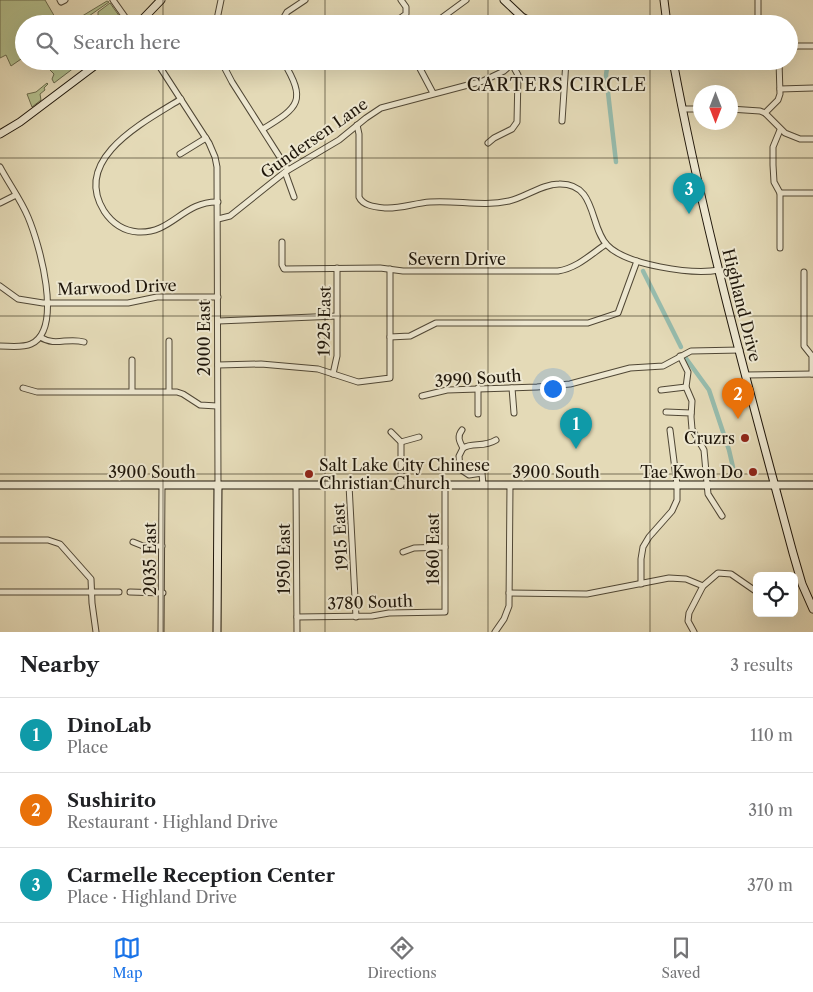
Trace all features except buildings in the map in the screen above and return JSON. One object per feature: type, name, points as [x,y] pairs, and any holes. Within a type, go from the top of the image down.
[{"type":"main road","points":[[147,15],[161,0]]},
{"type":"main road","points":[[504,0],[520,15]]},
{"type":"main road","points":[[664,0],[666,15]]},
{"type":"main road","points":[[0,134],[20,122],[89,70]]},
{"type":"main road","name":"Highland Drive","points":[[675,70],[719,270],[775,485],[795,572]]},
{"type":"main road","name":"3900 South","points":[[0,485],[813,485]]},
{"type":"main road","name":"2000 East","points":[[218,485],[218,632]]},
{"type":"main road","name":"Highland Drive","points":[[798,579],[813,610]]},
{"type":"street","points":[[60,0],[61,2],[65,0]]},
{"type":"street","points":[[113,0],[124,15]]},
{"type":"street","points":[[218,15],[221,0]]},
{"type":"street","points":[[285,15],[305,0]]},
{"type":"street","points":[[401,0],[406,7],[405,15]]},
{"type":"street","points":[[446,15],[466,0]]},
{"type":"street","points":[[758,0],[758,15]]},
{"type":"street","points":[[798,46],[813,46]]},
{"type":"street","name":"2000 East","points":[[162,70],[206,138],[217,163],[218,485]]},
{"type":"street","points":[[226,70],[263,129],[286,171],[294,197]]},
{"type":"street","points":[[263,129],[291,110],[297,99],[296,86],[288,70]]},
{"type":"street","points":[[421,70],[434,94]]},
{"type":"street","name":"Gundersen Lane","points":[[218,220],[230,216],[286,171],[340,140],[381,108],[483,81],[504,70]]},
{"type":"street","points":[[488,143],[512,129],[517,122],[518,75],[516,70]]},
{"type":"street","points":[[562,121],[565,70]]},
{"type":"street","points":[[766,113],[778,100],[780,89],[779,70]]},
{"type":"street","points":[[780,89],[813,88]]},
{"type":"street","points":[[181,99],[138,125],[118,141],[100,169],[97,178],[97,197],[112,220],[126,230],[138,232],[161,229],[194,206],[218,202]]},
{"type":"street","points":[[682,109],[693,109]]},
{"type":"street","points":[[738,109],[754,109],[766,113],[780,130],[790,136],[800,139],[813,139]]},
{"type":"street","points":[[357,125],[359,134],[359,197],[368,205],[387,208],[428,202],[480,204],[509,201],[546,187],[566,184],[579,190],[587,199],[606,244],[611,249],[637,261],[688,271],[719,270]]},
{"type":"street","points":[[780,130],[773,147],[772,166],[774,182],[780,193],[780,248]]},
{"type":"street","points":[[180,154],[206,138]]},
{"type":"street","points":[[0,167],[30,221],[44,267],[46,303],[46,326],[40,337],[27,345],[0,346]]},
{"type":"street","points":[[780,193],[813,193]]},
{"type":"street","points":[[0,203],[16,196]]},
{"type":"street","name":"Severn Drive","points":[[282,242],[283,268],[380,268],[403,271],[558,271],[578,265],[606,244]]},
{"type":"street","points":[[390,338],[410,336],[436,323],[578,324],[618,314],[637,261]]},
{"type":"street","name":"1925 East","points":[[333,374],[337,362],[337,268]]},
{"type":"street","points":[[218,365],[261,364],[318,369],[358,382],[390,378],[390,269]]},
{"type":"street","points":[[746,375],[812,374],[812,356],[804,346],[804,272]]},
{"type":"street","name":"Marwood Drive","points":[[0,286],[21,300],[46,303],[128,303],[160,297],[218,297]]},
{"type":"street","points":[[218,322],[337,316]]},
{"type":"street","points":[[40,337],[53,343],[73,340],[84,342]]},
{"type":"street","points":[[168,391],[169,341]]},
{"type":"street","name":"3990 South","points":[[422,396],[442,390],[512,388],[580,382],[630,368],[663,366],[691,351],[740,350]]},
{"type":"street","points":[[680,356],[687,370],[686,387],[692,400],[692,429],[704,450],[709,496],[722,516]]},
{"type":"street","points":[[132,360],[132,391]]},
{"type":"street","points":[[661,390],[686,387]]},
{"type":"street","points":[[23,388],[37,392],[168,391],[184,394],[200,405],[217,406]]},
{"type":"street","points":[[478,388],[478,414]]},
{"type":"street","points":[[512,388],[514,413]]},
{"type":"street","points":[[666,412],[691,413]]},
{"type":"street","points":[[462,430],[459,434],[459,439],[463,448]]},
{"type":"street","points":[[641,584],[642,551],[649,537],[674,509],[677,500],[670,430]]},
{"type":"street","points":[[391,432],[401,442],[401,485]]},
{"type":"street","points":[[401,442],[418,437]]},
{"type":"street","points":[[483,485],[482,472],[468,475],[460,469],[458,456],[463,448],[469,445],[485,445],[496,440]]},
{"type":"street","name":"2035 East","points":[[162,485],[162,632]]},
{"type":"street","name":"1950 East","points":[[296,485],[297,632]]},
{"type":"street","name":"1860 East","points":[[445,485],[445,612]]},
{"type":"street","points":[[495,632],[506,615],[509,593],[510,485]]},
{"type":"street","name":"1915 East","points":[[349,486],[356,617]]},
{"type":"street","points":[[0,540],[56,541],[89,575],[92,581],[96,632]]},
{"type":"street","points":[[133,542],[143,546],[162,546]]},
{"type":"street","points":[[403,552],[414,548],[445,547]]},
{"type":"street","points":[[694,632],[688,617],[703,586],[718,573],[738,577],[753,589]]},
{"type":"street","points":[[509,593],[587,594],[669,578],[678,578],[703,586]]},
{"type":"street","points":[[0,592],[119,592]]},
{"type":"street","points":[[130,592],[162,593]]},
{"type":"street","name":"3780 South","points":[[297,617],[356,617],[389,613],[445,612]]},
{"type":"green space","points":[[0,0],[45,0],[54,15],[15,15],[15,63],[11,66],[6,55],[0,58]]},
{"type":"green space","points":[[107,1],[109,2],[90,15],[84,15]]},
{"type":"green space","points":[[110,3],[119,15],[98,15],[98,12]]},
{"type":"green space","points":[[50,70],[71,70],[54,83],[52,79],[54,74]]},
{"type":"green space","points":[[47,83],[44,88],[45,90],[40,94],[41,100],[32,107],[27,94],[36,92]]},
{"type":"waterway","points":[[607,70],[616,162]]},
{"type":"waterway","points":[[643,271],[681,347]]},
{"type":"waterway","points":[[685,357],[709,390],[729,450],[735,476]]},
{"type":"place","name":"Carmelle Reception Center","points":[[689,214]]},
{"type":"place","name":"Sushirito","points":[[738,419]]},
{"type":"place","name":"Cruzrs","points":[[745,438]]},
{"type":"place","name":"DinoLab","points":[[576,449]]},
{"type":"place","name":"Tae Kwon Do","points":[[753,472]]},
{"type":"place","name":"Salt Lake City Chinese Christian Church","points":[[309,474]]},
{"type":"district","name":"CARTERS CIRCLE","points":[[557,85]]}]
